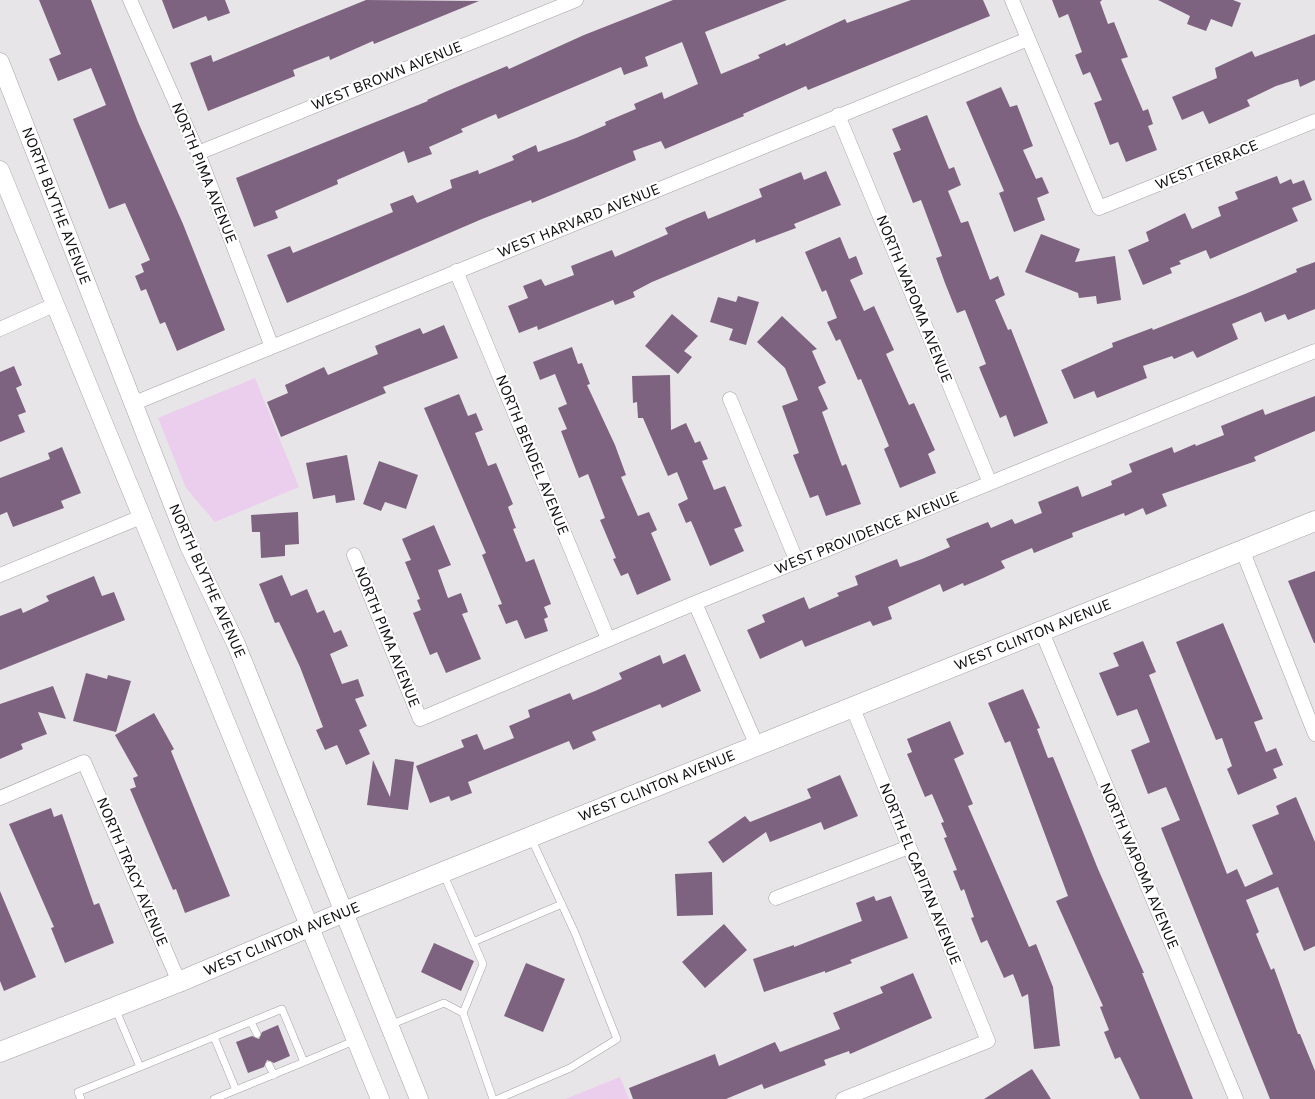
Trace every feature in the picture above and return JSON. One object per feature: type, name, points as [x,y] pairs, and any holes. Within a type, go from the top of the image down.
[{"type":"main road","name":"WEST CLINTON AVENUE","points":[[0,1052],[179,982],[442,872],[852,706],[1243,552],[1315,521]]},
{"type":"street","name":"NORTH PIMA AVENUE","points":[[130,0],[198,153],[272,348]]},
{"type":"street","name":"WEST BROWN AVENUE","points":[[198,153],[576,0]]},
{"type":"street","points":[[1012,0],[1028,39]]},
{"type":"street","name":"WEST HARVARD AVENUE","points":[[132,404],[1028,39]]},
{"type":"street","name":"WEST TERRACE","points":[[1028,39],[1099,208],[1314,125]]},
{"type":"street","name":"NORTH BLYTHE AVENUE","points":[[0,62],[189,546],[236,644],[419,1099]]},
{"type":"street","name":"NORTH WAPOMA AVENUE","points":[[838,115],[990,483]]},
{"type":"street","name":"NORTH BLYTHE AVENUE","points":[[0,170],[54,306],[380,1099]]},
{"type":"street","name":"NORTH BENDEL AVENUE","points":[[456,271],[608,639]]},
{"type":"street","points":[[0,329],[54,306]]},
{"type":"street","name":"WEST PROVIDENCE AVENUE","points":[[420,719],[695,602],[1315,351]]},
{"type":"street","points":[[730,399],[797,562]]},
{"type":"street","points":[[0,575],[141,517]]},
{"type":"street","points":[[1243,552],[1315,734]]},
{"type":"street","name":"NORTH PIMA AVENUE","points":[[354,555],[420,719]]},
{"type":"street","points":[[695,602],[757,746]]},
{"type":"street","name":"NORTH WAPOMA AVENUE","points":[[1042,632],[1236,1099]]},
{"type":"street","name":"NORTH EL CAPITAN AVENUE","points":[[844,1099],[988,1041],[852,706]]},
{"type":"street","name":"NORTH TRACY AVENUE","points":[[0,798],[84,762],[179,982]]},
{"type":"street","points":[[776,898],[909,847]]},
{"type":"lane","points":[[498,1099],[570,1068],[617,1039],[562,904],[531,837]]},
{"type":"lane","points":[[442,872],[483,964],[463,1013],[493,1099]]},
{"type":"lane","points":[[473,942],[562,904]]},
{"type":"lane","points":[[389,1025],[444,1003],[463,1013]]},
{"type":"lane","points":[[114,1008],[140,1067]]},
{"type":"lane","points":[[81,1099],[78,1092],[282,1009],[304,1062]]},
{"type":"lane","points":[[251,1022],[256,1034]]},
{"type":"lane","points":[[214,1037],[236,1090]]},
{"type":"lane","points":[[214,1099],[356,1040]]},
{"type":"lane","points":[[270,1065],[274,1074]]},
{"type":"shaded area","points":[[255,378],[299,487],[215,522],[186,488],[158,418]]},
{"type":"shaded area","points":[[620,1077],[629,1099],[565,1099]]},
{"type":"building","points":[[39,0],[91,0],[138,122],[183,224],[225,330],[177,351],[165,322],[160,324],[146,289],[141,291],[135,276],[144,272],[141,264],[150,260],[125,203],[109,209],[73,119],[106,105],[91,68],[58,81],[49,59],[61,54]]},
{"type":"building","points":[[162,0],[225,0],[230,13],[208,21],[206,16],[173,29]]},
{"type":"building","points":[[366,0],[479,1],[374,44],[373,41],[330,60],[329,56],[293,70],[295,76],[208,111],[190,63],[211,55],[213,62]]},
{"type":"building","points":[[673,0],[787,0],[705,32],[721,74],[760,58],[758,55],[785,43],[786,46],[845,19],[847,23],[911,0],[983,0],[990,16],[808,90],[806,86],[743,114],[744,116],[665,149],[661,141],[633,151],[636,160],[532,203],[531,200],[482,219],[287,303],[267,255],[290,246],[293,253],[393,212],[390,204],[413,195],[417,203],[452,188],[450,180],[478,170],[479,174],[514,160],[512,156],[536,145],[538,152],[576,138],[606,125],[605,122],[636,109],[634,104],[662,92],[664,99],[698,84],[682,42],[645,57],[648,66],[624,75],[621,67],[498,119],[496,114],[461,129],[463,132],[429,147],[432,154],[408,163],[404,151],[337,180],[338,184],[275,211],[278,218],[254,227],[236,178],[428,101],[507,66],[509,69],[584,35]]},
{"type":"building","points":[[1052,0],[1102,0],[1100,2],[1108,24],[1114,22],[1128,57],[1121,59],[1143,111],[1148,109],[1153,124],[1148,126],[1157,150],[1126,162],[1118,142],[1110,145],[1094,103],[1102,100],[1090,72],[1083,75],[1075,55],[1082,52],[1068,14],[1059,18]]},
{"type":"building","points":[[1158,0],[1233,0],[1241,3],[1232,27],[1211,19],[1206,31],[1187,24],[1190,16]]},
{"type":"building","points":[[1315,34],[1315,80],[1300,87],[1298,79],[1276,86],[1247,100],[1250,106],[1209,124],[1203,111],[1182,120],[1172,97],[1217,78],[1215,68],[1252,51],[1255,57]]},
{"type":"building","points":[[1001,87],[1010,107],[1017,105],[1033,146],[1023,150],[1036,179],[1042,177],[1049,193],[1037,198],[1045,220],[1014,232],[999,193],[1004,191],[966,102]]},
{"type":"building","points":[[927,115],[949,169],[954,167],[961,185],[948,191],[961,223],[968,221],[990,280],[998,276],[1005,295],[995,300],[1008,330],[1011,329],[1048,423],[1014,437],[1006,415],[1000,418],[979,367],[986,364],[965,310],[957,313],[945,283],[936,258],[942,256],[921,200],[913,203],[893,153],[901,150],[892,129]]},
{"type":"building","points":[[826,171],[841,205],[794,224],[796,228],[756,243],[755,239],[652,282],[633,292],[635,297],[615,305],[613,300],[538,330],[537,326],[519,333],[508,306],[528,298],[523,286],[541,279],[545,286],[574,275],[571,266],[612,250],[615,257],[668,234],[665,228],[705,211],[708,219],[762,197],[759,189],[801,172],[804,180]]},
{"type":"building","points":[[1277,176],[1280,184],[1291,179],[1293,184],[1304,180],[1312,200],[1292,208],[1298,221],[1210,259],[1206,250],[1179,261],[1181,264],[1170,268],[1172,273],[1143,285],[1128,250],[1149,241],[1146,232],[1185,213],[1192,229],[1221,216],[1218,207],[1238,199],[1235,192]]},
{"type":"building","points":[[1041,234],[1080,249],[1075,262],[1115,256],[1121,300],[1097,304],[1096,296],[1079,298],[1078,293],[1025,272]]},
{"type":"building","points":[[840,237],[849,259],[856,256],[863,274],[850,280],[864,311],[874,306],[894,350],[886,354],[909,405],[914,403],[935,450],[928,454],[936,473],[900,488],[884,449],[889,446],[861,379],[858,380],[840,339],[836,341],[827,322],[837,318],[826,290],[822,292],[805,252]]},
{"type":"building","points":[[1315,262],[1315,309],[1288,320],[1285,314],[1265,322],[1261,312],[1232,324],[1238,339],[1197,358],[1193,351],[1174,359],[1172,356],[1143,366],[1147,378],[1097,398],[1094,391],[1074,399],[1061,370],[1113,347],[1112,343],[1152,328],[1153,330],[1245,294],[1297,272],[1296,269]]},
{"type":"building","points":[[738,296],[759,302],[746,345],[729,340],[733,329],[710,322],[718,297],[736,302]]},
{"type":"building","points":[[672,314],[698,336],[684,351],[692,357],[678,374],[645,346]]},
{"type":"building","points":[[782,316],[817,349],[812,351],[826,383],[818,387],[828,409],[822,412],[842,466],[846,464],[861,504],[826,516],[818,495],[810,498],[793,455],[799,453],[782,406],[798,400],[785,368],[757,342]]},
{"type":"building","points":[[444,325],[458,358],[383,387],[386,393],[281,437],[267,402],[288,393],[285,385],[324,367],[328,375],[378,354],[375,346],[420,328],[423,334]]},
{"type":"building","points":[[572,347],[578,364],[582,363],[590,384],[587,385],[615,445],[626,475],[621,477],[638,516],[649,512],[657,530],[651,533],[671,580],[637,595],[628,573],[621,576],[613,559],[616,558],[600,520],[605,518],[588,474],[579,478],[561,431],[567,429],[558,408],[567,404],[555,374],[540,380],[533,362]]},
{"type":"building","points":[[14,366],[22,385],[16,388],[26,412],[18,415],[25,432],[0,442],[0,372]]},
{"type":"building","points":[[670,375],[671,430],[686,423],[695,443],[700,441],[708,459],[702,461],[714,490],[725,486],[742,526],[734,529],[744,551],[710,566],[691,521],[686,523],[678,504],[688,499],[677,472],[668,476],[643,418],[638,418],[637,402],[633,403],[632,376]]},
{"type":"building","points":[[459,394],[468,416],[476,413],[483,430],[475,433],[488,466],[496,463],[513,504],[508,507],[516,528],[513,529],[526,562],[534,559],[551,604],[544,607],[548,617],[544,619],[548,631],[525,639],[517,620],[506,624],[498,605],[502,604],[482,555],[486,553],[424,408]]},
{"type":"building","points":[[1315,396],[1315,431],[1254,457],[1256,461],[1162,494],[1167,506],[1146,515],[1143,508],[1125,516],[1124,513],[1072,533],[1073,537],[1034,553],[1032,548],[1001,561],[1005,568],[964,586],[963,583],[943,592],[940,584],[888,607],[892,619],[873,626],[870,621],[805,647],[802,640],[760,659],[747,630],[765,622],[762,615],[804,597],[809,609],[839,596],[837,593],[858,585],[855,576],[897,559],[900,567],[922,559],[950,547],[946,539],[988,522],[991,528],[1012,519],[1015,524],[1042,513],[1038,502],[1078,486],[1082,497],[1112,485],[1111,481],[1132,472],[1129,464],[1172,447],[1174,453],[1195,444],[1196,446],[1224,435],[1221,426],[1263,409],[1265,415]]},
{"type":"building","points":[[62,447],[81,493],[61,501],[64,508],[13,527],[7,512],[0,515],[0,478],[50,459],[48,453]]},
{"type":"building","points":[[347,455],[355,500],[336,503],[335,495],[313,499],[306,463]]},
{"type":"building","points":[[379,461],[418,475],[406,509],[385,502],[381,511],[363,504]]},
{"type":"building","points":[[298,512],[299,544],[285,545],[285,556],[261,558],[260,532],[252,532],[251,515]]},
{"type":"building","points":[[434,525],[451,565],[438,570],[448,598],[461,593],[468,612],[462,614],[481,659],[446,673],[437,652],[430,655],[413,613],[421,610],[417,600],[420,599],[405,562],[411,560],[402,539]]},
{"type":"building","points":[[1315,571],[1315,643],[1314,643],[1288,581]]},
{"type":"building","points":[[282,575],[291,596],[307,589],[317,613],[324,610],[334,633],[341,630],[348,646],[330,654],[342,684],[358,679],[364,696],[355,699],[367,726],[359,730],[370,754],[346,765],[337,745],[325,750],[316,730],[323,727],[300,667],[279,622],[275,623],[259,584]]},
{"type":"building","points":[[94,576],[102,596],[114,592],[125,620],[0,670],[0,616],[21,608],[23,613],[49,601],[46,596]]},
{"type":"building","points":[[1223,623],[1263,719],[1254,722],[1266,752],[1276,748],[1283,765],[1273,769],[1277,778],[1238,795],[1227,769],[1232,766],[1222,738],[1216,740],[1176,642]]},
{"type":"building","points":[[1143,641],[1156,672],[1149,675],[1227,874],[1237,869],[1245,887],[1273,874],[1252,825],[1279,814],[1276,806],[1296,797],[1315,842],[1315,946],[1304,951],[1278,887],[1246,900],[1259,932],[1256,934],[1271,970],[1274,968],[1298,1034],[1300,1034],[1315,1071],[1315,1099],[1270,1099],[1161,828],[1180,820],[1166,787],[1148,794],[1131,750],[1150,742],[1137,709],[1117,716],[1099,673],[1119,666],[1113,653]]},
{"type":"building","points":[[685,654],[701,691],[662,708],[660,704],[592,732],[596,740],[573,750],[569,741],[468,782],[472,793],[451,801],[449,796],[430,803],[416,766],[464,747],[461,740],[477,734],[484,750],[514,738],[509,726],[530,717],[528,710],[570,693],[573,700],[595,691],[622,679],[619,673],[660,655],[663,664]]},
{"type":"building","points":[[86,673],[107,679],[108,675],[131,681],[116,732],[73,721]]},
{"type":"building","points":[[53,686],[66,719],[38,712],[47,734],[21,744],[23,749],[0,759],[0,704]]},
{"type":"building","points":[[1023,689],[1040,728],[1037,729],[1048,758],[1053,757],[1098,869],[1144,973],[1142,973],[1193,1099],[1140,1099],[1120,1057],[1115,1059],[1104,1032],[1109,1030],[1100,1007],[1103,1006],[1056,901],[1068,896],[1010,741],[1005,743],[988,703]]},
{"type":"building","points":[[154,713],[174,749],[171,751],[230,896],[185,913],[176,889],[173,890],[130,789],[136,787],[133,778],[138,776],[115,735]]},
{"type":"building","points":[[950,721],[964,754],[954,759],[973,804],[968,806],[1029,947],[1036,944],[1053,987],[1060,1046],[1034,1049],[1028,994],[1022,997],[1013,974],[1004,978],[987,940],[981,943],[971,918],[974,917],[964,889],[961,891],[953,871],[957,870],[944,838],[947,837],[941,823],[944,822],[932,794],[925,797],[907,754],[912,752],[907,739]]},
{"type":"building","points":[[395,759],[414,762],[408,810],[367,805],[373,760],[390,797]]},
{"type":"building","points":[[840,775],[858,816],[824,830],[821,822],[770,842],[766,832],[723,863],[708,842],[745,816],[750,822],[811,798],[807,789]]},
{"type":"building","points":[[51,808],[54,817],[62,814],[94,905],[99,903],[114,943],[65,963],[51,928],[54,927],[9,824]]},
{"type":"building","points":[[712,872],[713,915],[677,916],[675,874]]},
{"type":"building","points":[[0,891],[36,977],[4,991],[0,981]]},
{"type":"building","points":[[874,896],[876,901],[891,896],[908,938],[850,960],[852,963],[764,992],[753,959],[794,945],[794,947],[862,921],[856,903]]},
{"type":"building","points":[[724,924],[747,950],[705,988],[682,962]]},
{"type":"building","points":[[434,943],[474,961],[461,991],[421,972]]},
{"type":"building","points":[[526,963],[565,979],[543,1032],[504,1016]]},
{"type":"building","points":[[913,973],[932,1018],[850,1054],[849,1051],[824,1060],[826,1065],[764,1089],[762,1084],[726,1099],[633,1099],[629,1088],[715,1054],[719,1066],[775,1042],[780,1052],[840,1029],[833,1013],[883,993],[880,987]]},
{"type":"building","points":[[278,1025],[290,1056],[274,1063],[267,1060],[264,1067],[248,1073],[236,1042],[252,1036],[259,1039],[262,1032]]},
{"type":"building","points":[[1032,1069],[1051,1099],[984,1099]]}]
